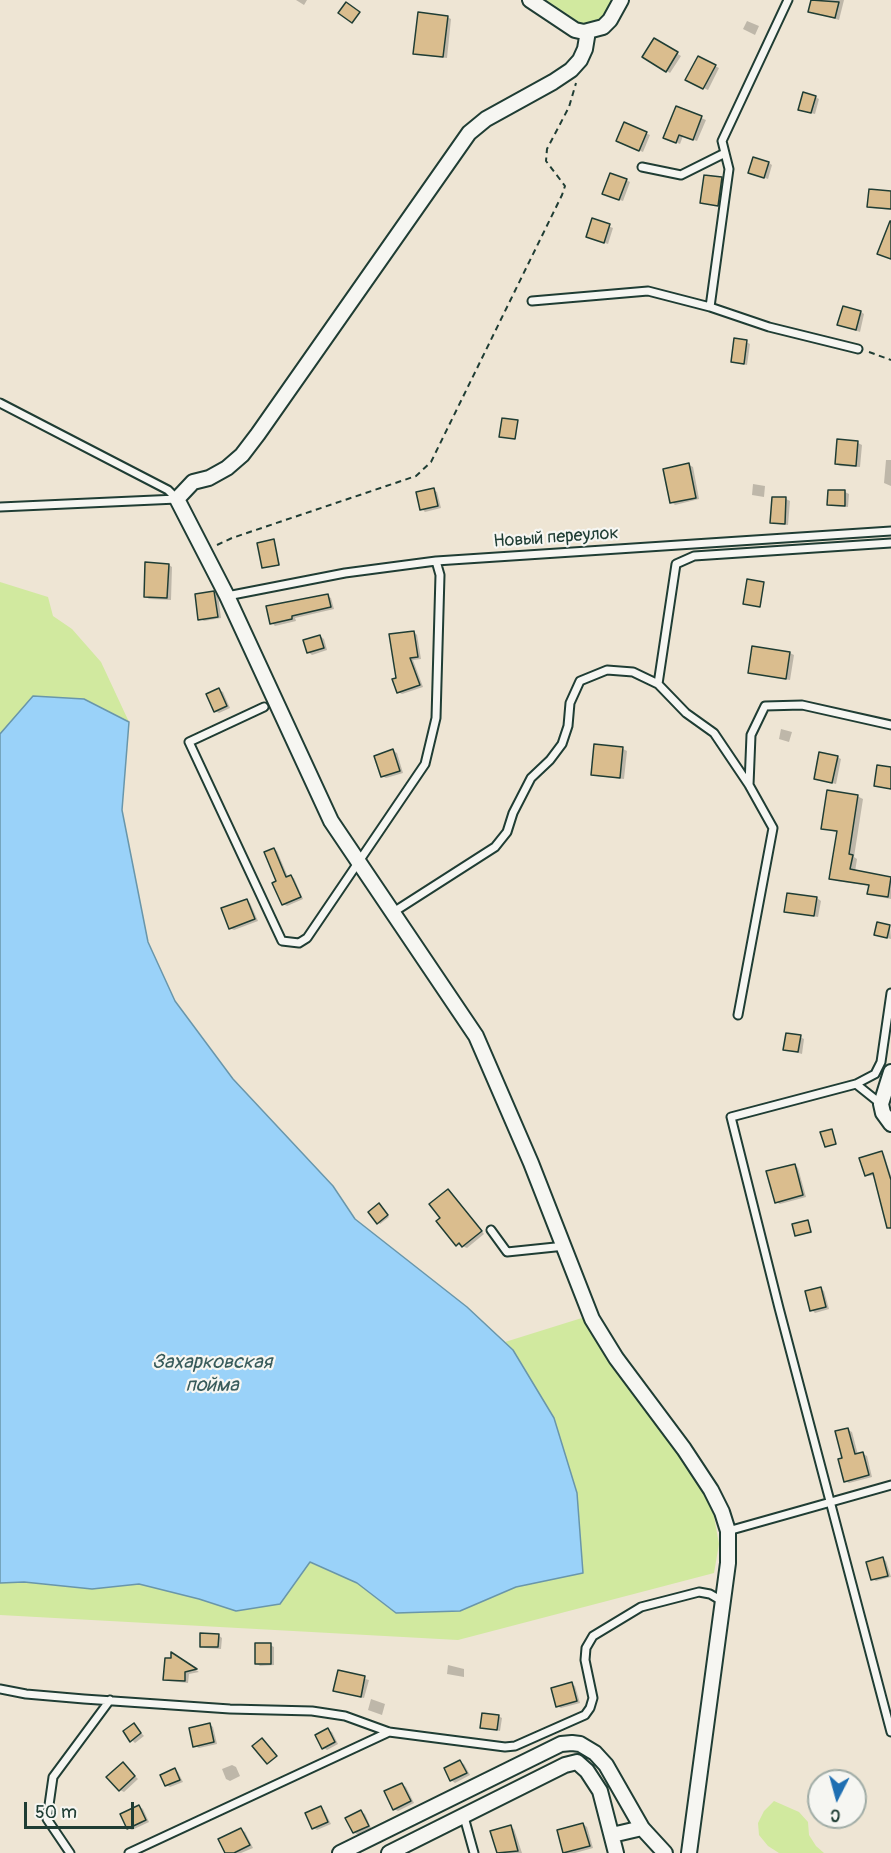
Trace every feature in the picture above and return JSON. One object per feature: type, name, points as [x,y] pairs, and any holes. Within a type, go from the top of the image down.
[{"type":"street","points":[[531,0],[575,30],[588,31],[603,27],[610,20],[621,0]]},
{"type":"street","points":[[588,31],[585,49],[580,60],[571,70],[486,118],[469,133],[242,455],[227,468],[209,478],[193,482],[177,499],[226,596],[331,821],[476,1036],[496,1080],[592,1319],[616,1358],[684,1449],[723,1512],[728,1531],[728,1563],[689,1853]]},
{"type":"street","points":[[891,1072],[881,1104],[883,1113],[891,1124]]},
{"type":"street","points":[[340,1853],[561,1744],[572,1743],[580,1744],[595,1753],[606,1766],[642,1828],[665,1853]]},
{"type":"street","points":[[389,1853],[565,1765],[577,1762],[587,1771],[600,1791],[616,1853]]},
{"type":"street","points":[[612,1835],[642,1828]]},
{"type":"lane","points":[[710,307],[729,169],[722,141],[788,0]]},
{"type":"lane","points":[[642,167],[681,175],[724,153]]},
{"type":"lane","points":[[532,301],[648,291],[710,307],[769,327],[858,349]]},
{"type":"lane","points":[[0,403],[168,490],[177,499]]},
{"type":"lane","points":[[0,507],[177,499]]},
{"type":"lane","name":"Новый переулок","points":[[226,596],[345,573],[436,561],[891,531]]},
{"type":"lane","points":[[658,684],[676,564],[694,556],[891,543]]},
{"type":"lane","points":[[264,707],[189,742],[282,941],[299,943],[307,938],[425,764],[436,718],[440,575],[436,561]]},
{"type":"lane","points":[[392,913],[495,847],[507,832],[513,813],[531,778],[550,760],[562,744],[568,726],[570,703],[580,681],[607,670],[633,672],[658,684],[686,713],[714,733],[773,828],[738,1015]]},
{"type":"lane","points":[[748,785],[752,735],[765,706],[802,705],[891,725]]},
{"type":"lane","points":[[891,993],[881,1062],[875,1074],[856,1084],[732,1117],[891,1732]]},
{"type":"lane","points":[[856,1084],[881,1104]]},
{"type":"lane","points":[[492,1230],[507,1252],[564,1246]]},
{"type":"lane","points":[[728,1531],[891,1485]]},
{"type":"lane","points":[[0,1689],[26,1694],[230,1709],[312,1711],[345,1716],[389,1732],[505,1748],[515,1746],[585,1715],[590,1708],[592,1698],[585,1660],[586,1648],[593,1636],[641,1607],[699,1593],[717,1597],[724,1603]]},
{"type":"lane","points":[[70,1853],[47,1819],[53,1778],[110,1700]]},
{"type":"lane","points":[[129,1853],[389,1732]]},
{"type":"lane","points":[[464,1817],[474,1853]]},
{"type":"path","points":[[204,551],[232,538],[416,476],[431,462],[562,195],[565,186],[546,161],[547,149],[569,107],[579,73],[580,60]]},
{"type":"path","points":[[858,349],[891,360]]},
{"type":"green space","points":[[546,0],[613,0],[603,17],[582,24]]},
{"type":"green space","points":[[0,582],[48,597],[53,616],[72,629],[101,662],[129,722],[84,699],[0,734]]},
{"type":"green space","points":[[585,1317],[618,1374],[685,1459],[713,1511],[719,1544],[714,1573],[458,1640],[0,1615],[0,1583],[24,1582],[92,1589],[139,1584],[236,1611],[280,1604],[309,1562],[357,1583],[396,1613],[460,1611],[516,1587],[583,1573],[577,1493],[554,1418],[513,1350],[505,1342]]},
{"type":"green space","points":[[774,1801],[799,1812],[807,1821],[809,1835],[824,1853],[779,1853],[768,1846],[759,1835],[758,1823],[764,1811]]},
{"type":"water","name":"Захарковская пойма","points":[[33,696],[84,699],[129,722],[122,810],[148,942],[175,1001],[233,1079],[333,1186],[355,1219],[467,1307],[513,1350],[554,1418],[577,1493],[583,1573],[516,1587],[460,1611],[396,1613],[357,1583],[310,1562],[280,1604],[236,1611],[139,1584],[92,1589],[24,1582],[0,1583],[0,734]]},
{"type":"building","points":[[811,0],[839,2],[835,18],[808,12]]},
{"type":"building","points":[[346,2],[360,12],[352,23],[338,13]]},
{"type":"building","points":[[418,12],[448,16],[443,57],[413,54]]},
{"type":"building","points":[[654,38],[678,52],[666,72],[642,57]]},
{"type":"building","points":[[698,56],[716,65],[703,89],[685,80]]},
{"type":"building","points":[[803,92],[816,96],[811,113],[798,110]]},
{"type":"building","points":[[676,106],[702,116],[693,140],[679,135],[676,143],[663,138]]},
{"type":"building","points":[[624,122],[647,132],[639,151],[616,141]]},
{"type":"building","points":[[753,157],[769,162],[764,178],[748,173]]},
{"type":"building","points":[[610,173],[627,179],[619,200],[602,194]]},
{"type":"building","points":[[704,175],[722,177],[718,206],[700,203]]},
{"type":"building","points":[[869,189],[891,191],[891,209],[867,207]]},
{"type":"building","points":[[592,218],[610,224],[604,243],[586,237]]},
{"type":"building","points":[[891,221],[891,259],[877,254]]},
{"type":"building","points":[[843,306],[861,311],[856,330],[837,325]]},
{"type":"building","points":[[734,338],[747,340],[744,364],[731,362]]},
{"type":"building","points":[[502,418],[518,420],[515,439],[499,437]]},
{"type":"building","points":[[837,439],[858,441],[856,466],[835,464]]},
{"type":"building","points":[[689,463],[696,498],[670,503],[663,469]]},
{"type":"building","points":[[434,488],[438,506],[420,510],[416,492]]},
{"type":"building","points":[[828,490],[845,490],[845,506],[827,505]]},
{"type":"building","points":[[772,497],[786,497],[785,524],[770,523]]},
{"type":"building","points":[[274,539],[279,565],[262,568],[257,543]]},
{"type":"building","points":[[145,562],[169,564],[167,598],[144,597]]},
{"type":"building","points":[[747,579],[764,582],[760,607],[743,604]]},
{"type":"building","points":[[214,591],[218,617],[198,620],[195,594]]},
{"type":"building","points":[[328,594],[331,607],[292,616],[292,619],[270,624],[266,606]]},
{"type":"building","points":[[414,631],[418,657],[410,658],[420,685],[397,693],[392,679],[396,678],[389,634]]},
{"type":"building","points":[[320,635],[324,648],[307,653],[303,640]]},
{"type":"building","points":[[752,646],[790,652],[786,679],[748,673]]},
{"type":"building","points":[[219,688],[227,706],[214,712],[206,694]]},
{"type":"building","points":[[594,744],[623,747],[620,778],[591,775]]},
{"type":"building","points":[[393,749],[400,771],[381,777],[374,756]]},
{"type":"building","points":[[819,752],[838,756],[832,783],[814,779]]},
{"type":"building","points":[[877,765],[891,767],[891,789],[874,786]]},
{"type":"building","points":[[827,790],[858,795],[849,854],[853,855],[850,869],[891,877],[888,897],[867,894],[869,885],[829,879],[837,831],[821,829]]},
{"type":"building","points":[[274,848],[286,877],[291,875],[301,897],[282,905],[272,883],[276,881],[264,852]]},
{"type":"building","points":[[787,893],[817,897],[814,916],[784,912]]},
{"type":"building","points":[[247,899],[255,919],[229,929],[221,908]]},
{"type":"building","points":[[877,922],[890,925],[887,938],[874,935]]},
{"type":"building","points":[[786,1033],[801,1035],[798,1052],[783,1050]]},
{"type":"building","points":[[832,1129],[836,1144],[825,1147],[820,1132]]},
{"type":"building","points":[[882,1151],[891,1180],[891,1228],[887,1228],[873,1173],[865,1176],[859,1158]]},
{"type":"building","points":[[795,1164],[803,1195],[775,1203],[766,1171]]},
{"type":"building","points":[[448,1189],[482,1231],[462,1247],[459,1243],[456,1246],[436,1221],[440,1218],[429,1204]]},
{"type":"building","points":[[379,1203],[388,1215],[377,1224],[368,1212]]},
{"type":"building","points":[[808,1220],[811,1232],[795,1236],[792,1224]]},
{"type":"building","points":[[821,1287],[826,1307],[810,1311],[805,1291]]},
{"type":"building","points":[[848,1428],[855,1454],[863,1452],[869,1475],[844,1482],[838,1459],[842,1458],[835,1431]]},
{"type":"building","points":[[883,1557],[888,1576],[871,1580],[866,1562]]},
{"type":"building","points":[[200,1633],[219,1634],[218,1647],[200,1647]]},
{"type":"building","points":[[255,1643],[271,1643],[271,1664],[255,1664]]},
{"type":"building","points":[[171,1652],[197,1669],[185,1672],[185,1681],[163,1680],[165,1658],[171,1658]]},
{"type":"building","points":[[338,1670],[365,1676],[361,1697],[333,1691]]},
{"type":"building","points":[[572,1682],[577,1701],[556,1707],[551,1688]]},
{"type":"building","points":[[482,1713],[499,1715],[497,1730],[480,1728]]},
{"type":"building","points":[[134,1723],[141,1733],[130,1742],[123,1731]]},
{"type":"building","points":[[210,1723],[214,1742],[193,1747],[189,1728]]},
{"type":"building","points":[[328,1728],[335,1742],[322,1749],[315,1735]]},
{"type":"building","points":[[262,1738],[277,1756],[267,1764],[252,1746]]},
{"type":"building","points":[[460,1760],[467,1773],[450,1781],[444,1768]]},
{"type":"building","points":[[123,1762],[135,1776],[119,1791],[106,1777]]},
{"type":"building","points":[[175,1768],[180,1780],[165,1786],[160,1775]]},
{"type":"building","points":[[402,1783],[411,1801],[393,1810],[384,1791]]},
{"type":"building","points":[[139,1805],[146,1820],[127,1829],[120,1814]]},
{"type":"building","points":[[321,1806],[328,1822],[312,1829],[305,1813]]},
{"type":"building","points":[[361,1810],[369,1826],[353,1833],[345,1818]]},
{"type":"building","points":[[583,1823],[590,1846],[563,1853],[557,1830]]},
{"type":"building","points":[[511,1825],[518,1851],[497,1853],[490,1831]]},
{"type":"building","points":[[241,1828],[250,1845],[234,1853],[225,1853],[218,1839]]}]
